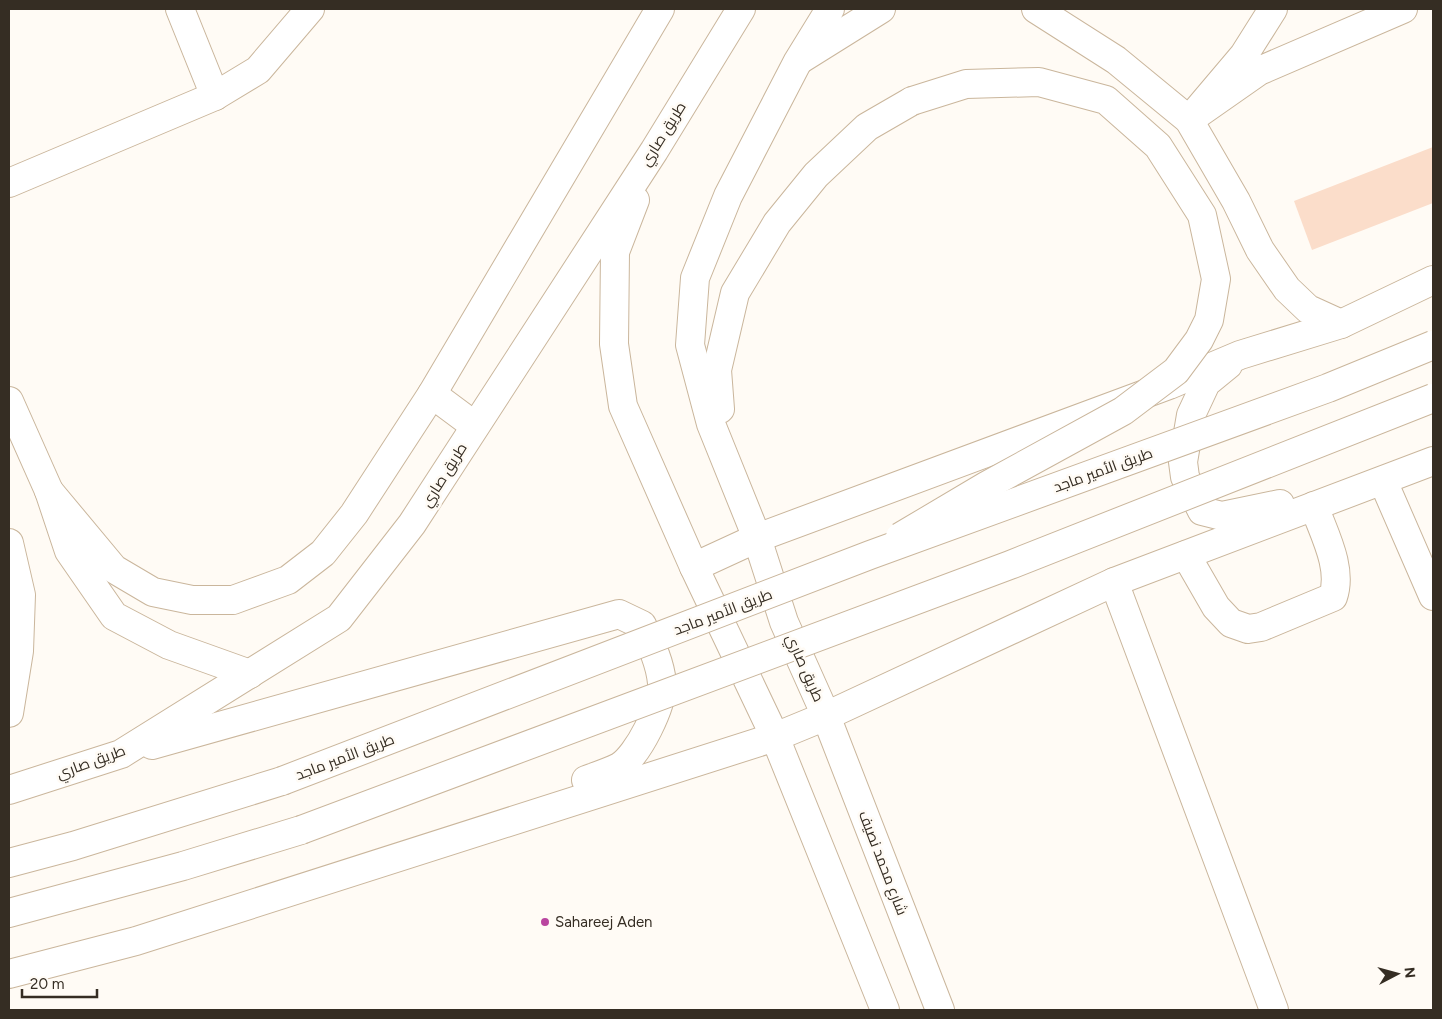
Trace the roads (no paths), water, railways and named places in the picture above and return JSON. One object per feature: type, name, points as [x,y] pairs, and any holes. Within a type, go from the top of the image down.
[{"type":"main road","points":[[180,9],[215,96]]},
{"type":"main road","points":[[9,183],[215,96],[258,70],[310,9]]},
{"type":"main road","points":[[49,491],[114,569],[153,592],[192,600],[233,600],[288,580],[322,553],[354,514],[432,394],[660,9]]},
{"type":"main road","name":"طريق صاري","points":[[9,790],[121,754],[339,618],[412,524],[654,151],[740,9]]},
{"type":"main road","name":"طريق صاري","points":[[826,716],[784,622],[757,538],[711,424],[690,345],[695,278],[728,196],[798,61],[830,9]]},
{"type":"main road","points":[[798,61],[881,9]]},
{"type":"main road","points":[[1036,9],[1116,60],[1189,120],[1236,201],[1260,250],[1287,289],[1308,309],[1341,324]]},
{"type":"main road","points":[[1189,120],[1244,55],[1273,9]]},
{"type":"main road","points":[[1189,120],[1260,70],[1402,9]]},
{"type":"main road","points":[[742,502],[721,429],[717,370],[735,293],[777,223],[816,175],[867,128],[912,101],[966,84],[1039,82],[1106,100],[1158,146],[1202,215],[1216,279],[1209,320],[1200,340],[1176,371],[1123,411],[986,486],[870,555]]},
{"type":"main road","points":[[654,151],[615,252],[614,344],[624,406],[694,567],[775,737],[885,1010]]},
{"type":"main road","points":[[694,567],[757,538],[1170,385],[1240,355],[1341,324],[1433,280]]},
{"type":"main road","name":"طريق الأمير ماجد","points":[[9,863],[72,846],[282,781],[870,555],[1328,388],[1433,345]]},
{"type":"main road","points":[[1240,355],[1206,383],[1192,415],[1182,462],[1185,477],[1202,512],[1222,516],[1253,511],[1376,483]]},
{"type":"main road","points":[[432,394],[475,426]]},
{"type":"main road","points":[[9,913],[183,866],[301,830],[1010,564],[1433,398]]},
{"type":"main road","points":[[9,401],[49,491],[69,551],[114,616],[169,645],[250,674]]},
{"type":"main road","points":[[9,974],[136,941],[775,737],[826,716],[1114,582],[1433,460]]},
{"type":"main road","points":[[1376,483],[1433,596]]},
{"type":"main road","points":[[1186,555],[1216,607],[1231,623],[1248,630],[1261,627],[1333,597],[1337,585],[1336,572],[1314,506]]},
{"type":"main road","points":[[9,543],[21,595],[19,651],[9,713]]},
{"type":"main road","points":[[1114,582],[1274,1010]]},
{"type":"main road","points":[[121,754],[619,614],[642,625],[658,662],[662,686],[650,729],[641,743],[620,766],[371,865]]},
{"type":"main road","name":"شارع محمد نصيف","points":[[826,716],[940,1010]]},
{"type":"place","name":"Sahareej Aden","points":[[545,922]]}]
